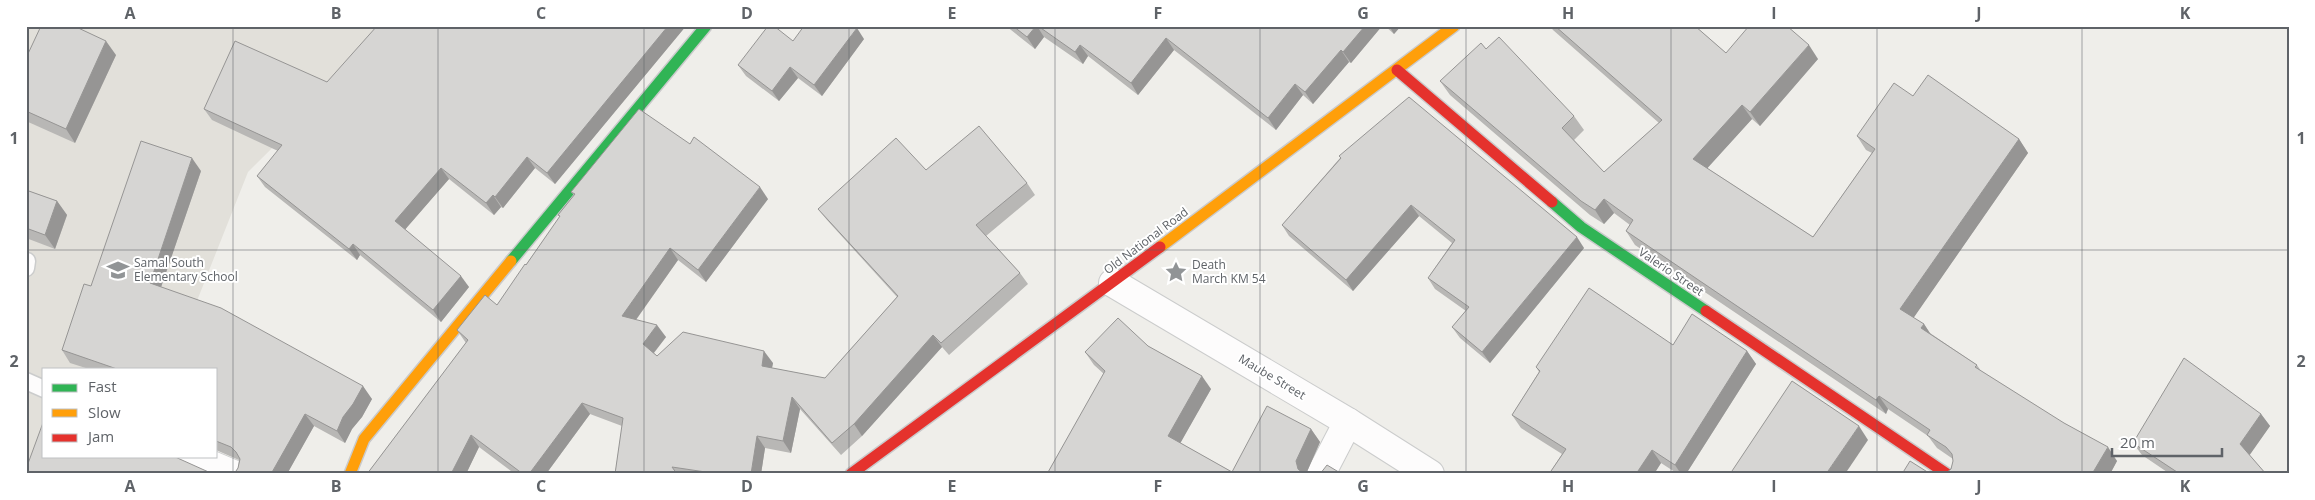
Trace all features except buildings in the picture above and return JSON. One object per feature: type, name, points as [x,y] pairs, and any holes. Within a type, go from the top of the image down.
[{"type":"street","points":[[350,474],[364,440],[706,26]]},
{"type":"street","name":"Old National Road","points":[[851,474],[1113,283],[1454,26]]},
{"type":"street","name":"Valerio Street","points":[[1397,70],[1581,227],[1947,474]]},
{"type":"street","name":"Maube Street","points":[[1113,283],[1348,422],[1430,474]]},
{"type":"street","points":[[1321,474],[1348,422]]},
{"type":"street","points":[[195,458],[233,474]]},
{"type":"lane","points":[[26,268],[27,261]]},
{"type":"lane","points":[[26,381],[42,388]]},
{"type":"shaded area","name":"Samal South Elementary School","points":[[26,26],[395,26],[248,172],[170,368],[42,368],[42,458],[26,474]]},
{"type":"traffic: fast","points":[[511,261],[706,26]]},
{"type":"traffic: fast","points":[[1552,202],[1581,227],[1706,311]]},
{"type":"traffic: slow","points":[[1160,247],[1454,26]]},
{"type":"traffic: slow","points":[[350,474],[364,439],[511,261]]},
{"type":"traffic: jam","points":[[1397,70],[1552,202]]},
{"type":"traffic: jam","points":[[851,474],[1160,247]]},
{"type":"traffic: jam","points":[[1706,311],[1947,474]]},
{"type":"place","name":"Samal South Elementary School","points":[[118,270]]},
{"type":"place","name":"Death March KM 54","points":[[1176,272]]}]
